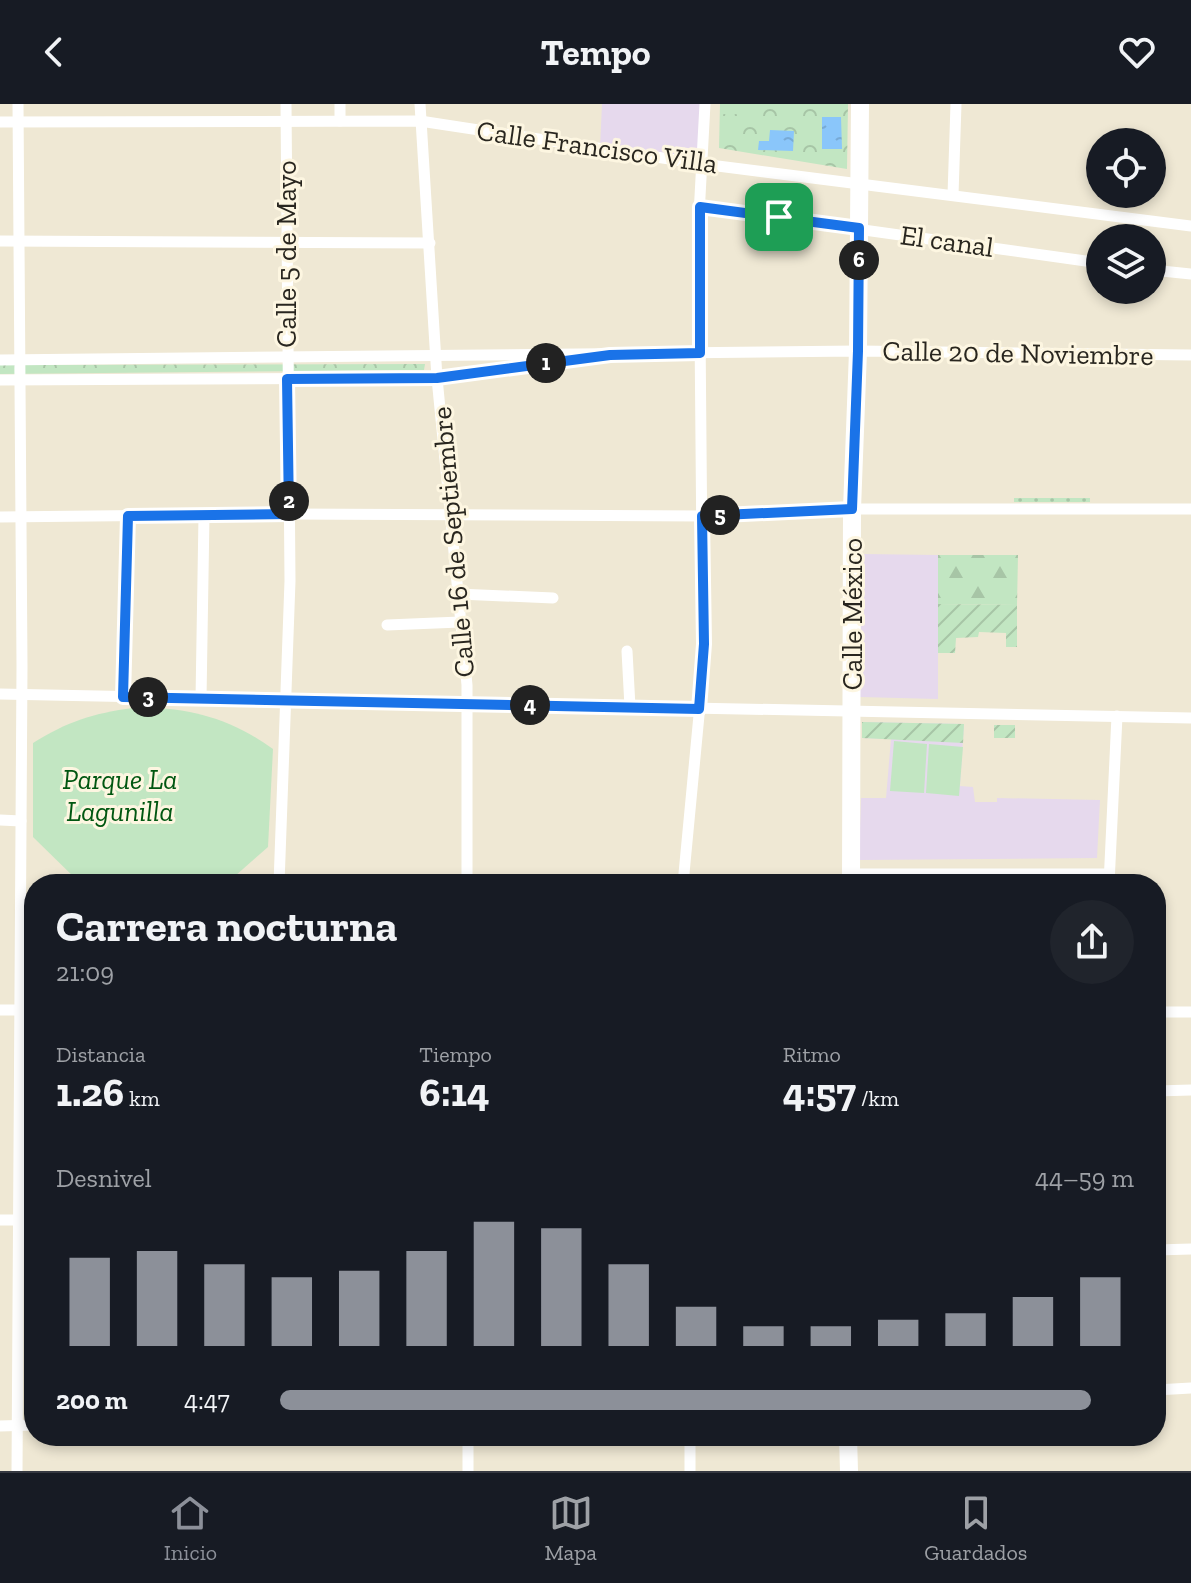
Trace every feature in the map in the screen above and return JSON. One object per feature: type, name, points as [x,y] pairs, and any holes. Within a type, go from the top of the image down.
[{"type":"main road","name":"Calle México","points":[[851,874],[852,509],[858,351],[860,104]]},
{"type":"main road","points":[[848,1446],[849,1471]]},
{"type":"street","points":[[17,1471],[22,695],[18,104]]},
{"type":"street","name":"Calle 5 de Mayo","points":[[279,874],[289,514],[286,104]]},
{"type":"street","points":[[340,104],[340,121]]},
{"type":"street","name":"Calle 16 de Septiembre","points":[[420,104],[437,378],[467,704],[467,874]]},
{"type":"street","points":[[684,874],[704,644],[700,207],[705,104]]},
{"type":"street","points":[[953,195],[956,104]]},
{"type":"street","name":"Calle Francisco Villa","points":[[0,122],[420,121],[702,164],[1191,226]]},
{"type":"street","name":"El canal","points":[[700,207],[1086,261]]},
{"type":"street","points":[[0,241],[430,243]]},
{"type":"street","points":[[1166,271],[1191,274]]},
{"type":"street","name":"Calle 20 de Noviembre","points":[[610,355],[858,351],[1191,355]]},
{"type":"street","points":[[0,360],[610,355]]},
{"type":"street","points":[[0,380],[437,378],[610,355]]},
{"type":"street","points":[[152,360],[153,379]]},
{"type":"street","points":[[0,517],[289,514],[702,516],[852,509],[1191,509]]},
{"type":"street","points":[[201,699],[204,515]]},
{"type":"street","points":[[123,697],[128,516]]},
{"type":"street","points":[[458,594],[553,598]]},
{"type":"street","points":[[387,625],[460,622]]},
{"type":"street","points":[[627,651],[630,707]]},
{"type":"street","points":[[0,694],[1191,718]]},
{"type":"street","points":[[1109,874],[1117,716]]},
{"type":"street","points":[[0,820],[21,821]]},
{"type":"street","points":[[0,1010],[24,1010]]},
{"type":"street","points":[[1166,1012],[1191,1012]]},
{"type":"street","points":[[1166,1091],[1191,1090]]},
{"type":"street","points":[[0,1220],[24,1220]]},
{"type":"street","points":[[1166,1250],[1191,1249]]},
{"type":"street","points":[[1166,1389],[1191,1388]]},
{"type":"street","points":[[0,1426],[24,1425]]},
{"type":"street","points":[[468,1446],[468,1471]]},
{"type":"street","points":[[690,1446],[690,1471]]},
{"type":"shaded area","points":[[602,104],[705,104],[702,164],[600,148]]},
{"type":"shaded area","points":[[862,554],[938,555],[938,699],[860,697]]},
{"type":"shaded area","points":[[862,722],[964,724],[960,786],[973,787],[975,802],[997,802],[997,798],[1100,800],[1097,858],[859,860],[861,798],[886,798],[891,739],[862,738]]},
{"type":"green space","points":[[720,104],[848,104],[847,169],[719,148]]},
{"type":"green space","points":[[722,104],[750,104],[750,114],[722,114]]},
{"type":"green space","points":[[425,364],[424,370],[0,374],[0,365]]},
{"type":"green space","points":[[1014,498],[1090,498],[1090,502],[1014,502]]},
{"type":"green space","points":[[938,555],[1018,555],[1017,605],[938,604]]},
{"type":"green space","points":[[938,604],[1017,605],[1017,647],[1006,647],[1006,633],[979,632],[978,637],[956,638],[955,653],[938,653]]},
{"type":"green space","name":"Parque La Lagunilla","points":[[133,708],[189,712],[240,729],[273,749],[268,847],[237,874],[71,874],[33,837],[33,743],[57,729]]},
{"type":"green space","points":[[862,722],[964,724],[963,743],[862,738]]},
{"type":"green space","points":[[994,725],[1015,725],[1015,738],[994,738]]},
{"type":"green space","points":[[894,741],[927,744],[924,793],[890,791]]},
{"type":"green space","points":[[929,744],[963,747],[959,796],[926,793]]},
{"type":"water","points":[[822,117],[841,117],[842,149],[822,149]]},
{"type":"water","points":[[770,130],[794,131],[793,151],[758,150],[759,141],[769,141]]},
{"type":"route","points":[[700,207],[779,217],[859,228],[852,509],[702,516],[704,644],[699,709],[123,697],[128,516],[289,514],[287,379],[437,378],[610,355],[700,353],[700,207]]}]
